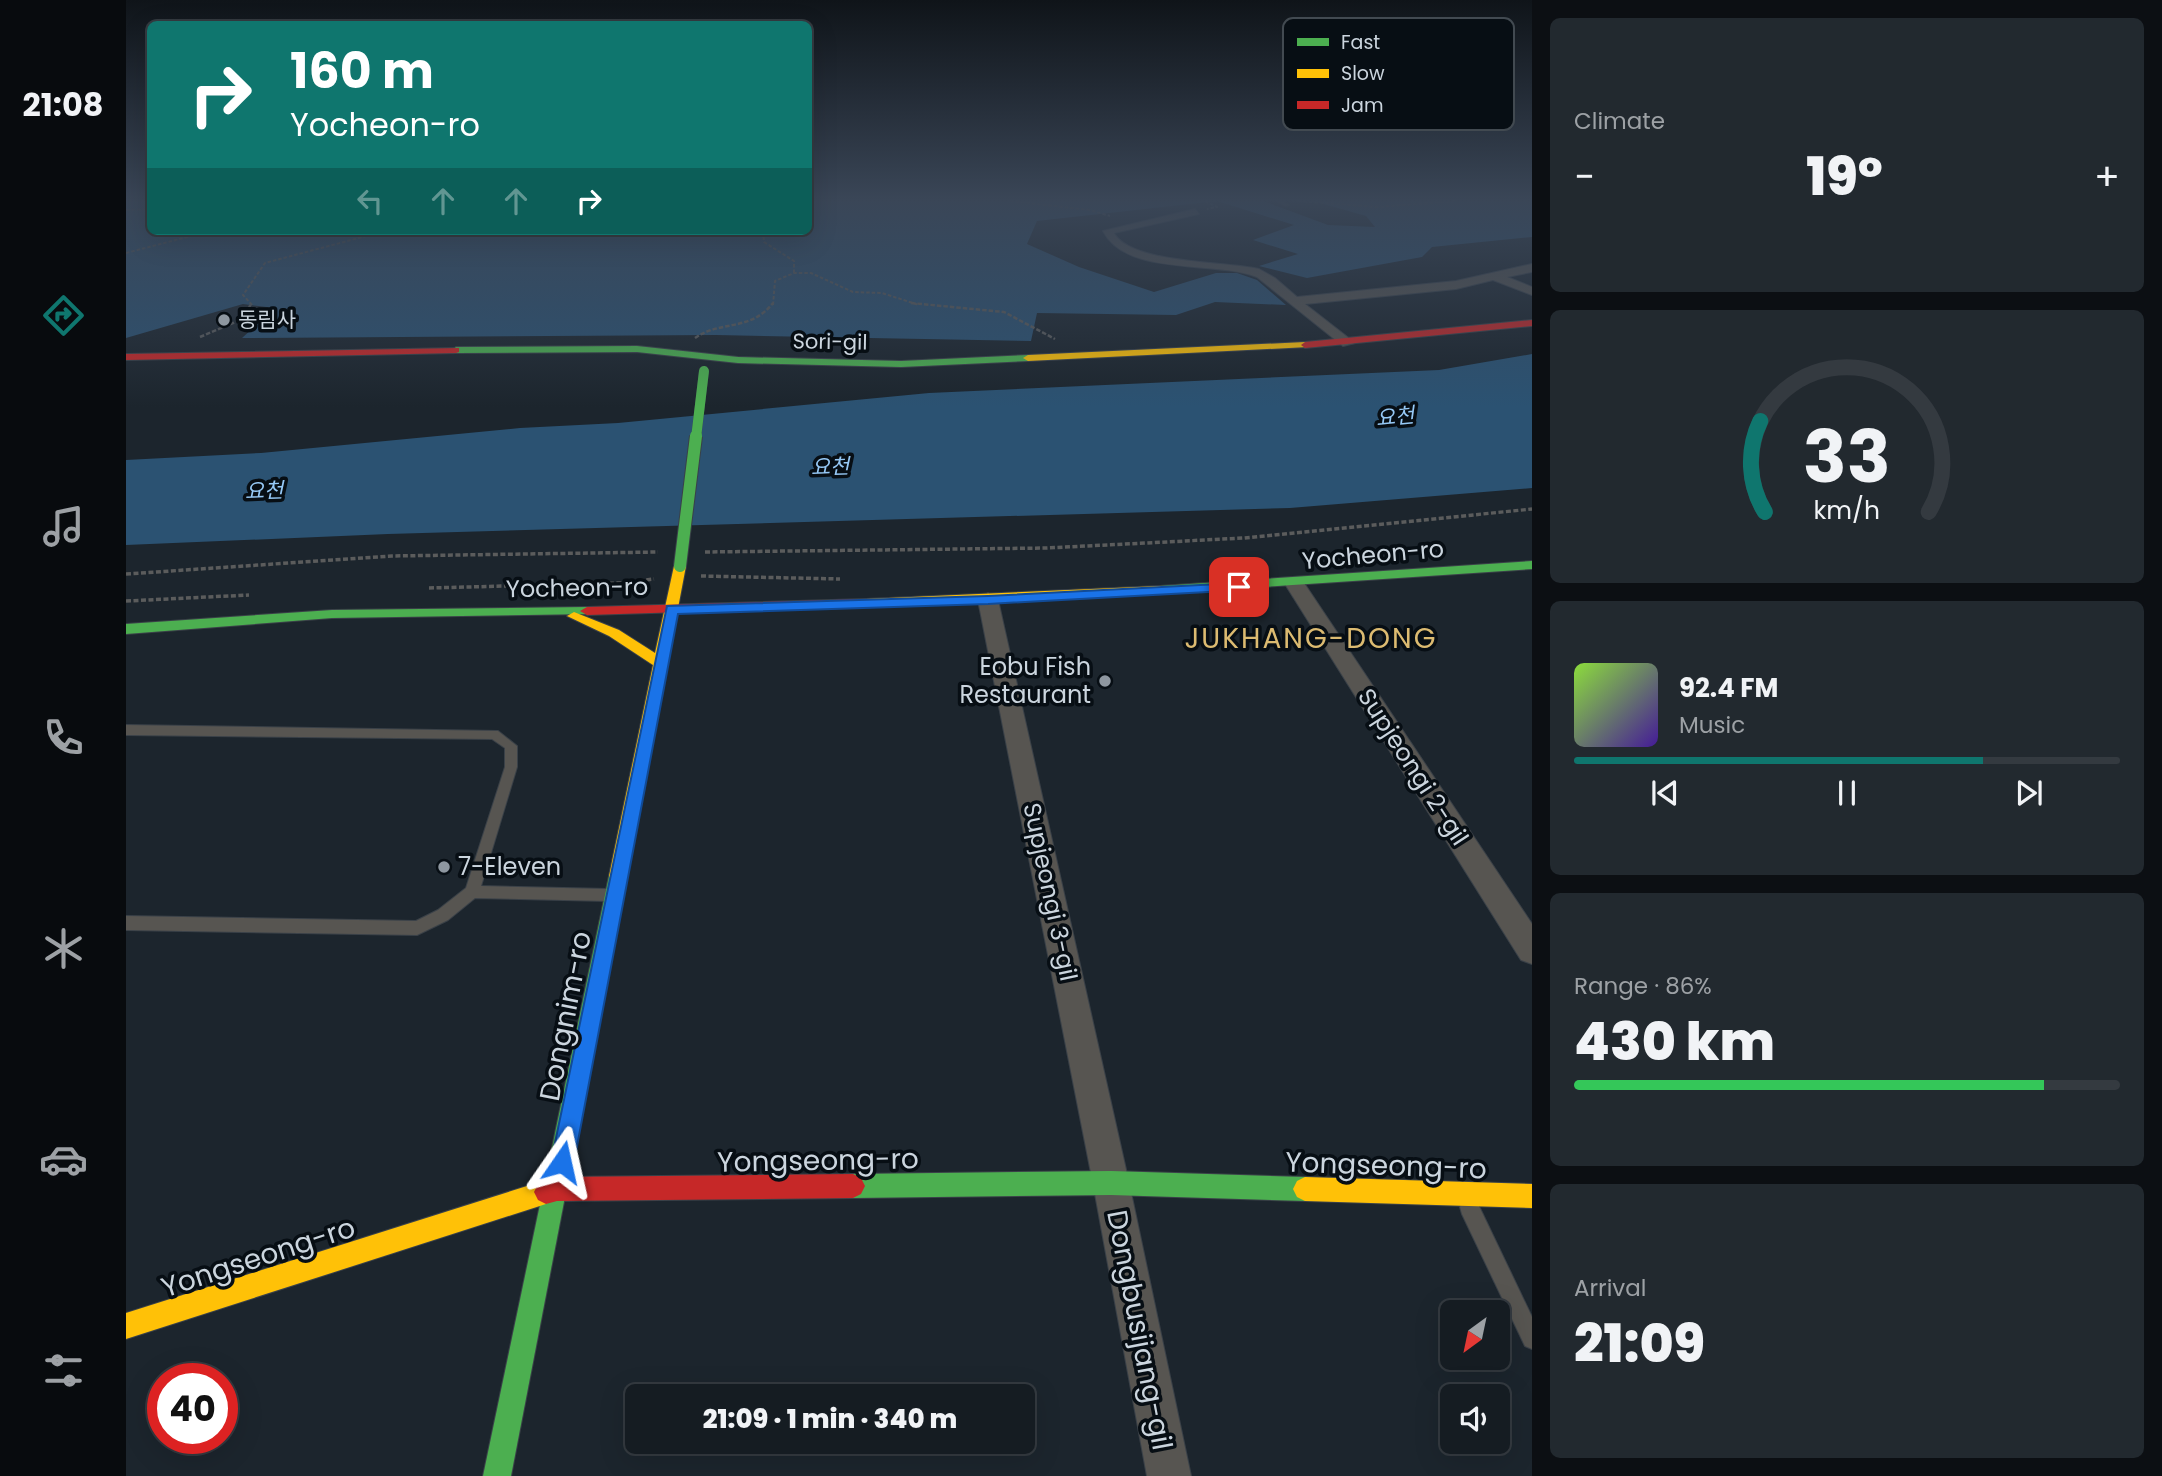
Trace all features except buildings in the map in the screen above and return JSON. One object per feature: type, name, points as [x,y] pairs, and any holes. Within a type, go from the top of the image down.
[{"type":"street","points":[[1249,270],[1271,280],[1348,343]]},
{"type":"street","points":[[1294,301],[1456,285],[1524,270]]},
{"type":"street","points":[[1496,277],[1532,292]]},
{"type":"street","name":"Sori-gil","points":[[126,357],[575,347],[705,364],[901,364],[1065,359],[1348,343],[1532,323]]},
{"type":"street","name":"Dongnim-ro","points":[[497,1476],[557,1189],[671,609],[705,364]]},
{"type":"street","name":"Yocheon-ro","points":[[126,629],[274,617],[988,600],[1295,584],[1532,565]]},
{"type":"street","name":"Supjeongi 2-gil","points":[[1295,584],[1532,950]]},
{"type":"street","name":"Supjeongi 3-gil","points":[[988,600],[1111,1183]]},
{"type":"street","points":[[558,610],[614,632],[660,663]]},
{"type":"street","name":"Yongseong-ro","points":[[126,1326],[557,1189],[1111,1183],[1532,1196]]},
{"type":"street","name":"Dongbusijang-gil","points":[[1111,1183],[1169,1476]]},
{"type":"lane","points":[[126,730],[494,734],[511,746],[511,767],[472,892],[443,915],[417,928],[126,923]]},
{"type":"lane","points":[[472,892],[615,895]]},
{"type":"lane","points":[[1462,1194],[1532,1339]]},
{"type":"path","points":[[170,356],[212,329],[245,318],[252,305],[243,295],[260,270]]},
{"type":"path","points":[[705,364],[694,338],[704,330],[736,327],[757,318],[773,304],[775,281],[794,273],[811,273],[853,292],[882,293],[899,301],[924,306],[1004,312],[1059,342],[1058,353],[1065,359]]},
{"type":"path","points":[[704,552],[1047,548],[1231,539],[1532,509]]},
{"type":"path","points":[[126,574],[185,568],[414,555],[664,552]]},
{"type":"path","points":[[421,588],[621,583],[678,571],[852,579]]},
{"type":"path","points":[[126,601],[260,595]]},
{"type":"shaded area","points":[[126,270],[1088,270],[1154,292],[1216,273],[1237,273],[1257,280],[1286,305],[1215,302],[1176,315],[1037,313],[1031,341],[716,335],[242,338],[275,308],[243,304],[126,338]]},
{"type":"shaded area","points":[[1275,270],[1351,270],[1307,278]]},
{"type":"water","name":"요천","points":[[1532,354],[1532,488],[1290,508],[388,534],[126,545],[126,460],[261,453],[929,393],[1439,370]]},
{"type":"traffic: fast","points":[[456,350],[637,349],[738,360],[901,364],[1028,358]]},
{"type":"traffic: fast","points":[[680,566],[704,371]]},
{"type":"traffic: fast","points":[[1160,590],[1532,565]]},
{"type":"traffic: fast","points":[[126,629],[332,614],[587,611]]},
{"type":"traffic: fast","points":[[497,1476],[618,876]]},
{"type":"traffic: fast","points":[[853,1186],[1111,1183],[1305,1189]]},
{"type":"traffic: slow","points":[[1028,358],[1305,345]]},
{"type":"traffic: slow","points":[[618,876],[680,566]]},
{"type":"traffic: slow","points":[[866,603],[1160,590]]},
{"type":"traffic: slow","points":[[574,616],[614,633],[660,663]]},
{"type":"traffic: slow","points":[[1305,1189],[1532,1196]]},
{"type":"traffic: slow","points":[[126,1326],[546,1192]]},
{"type":"traffic: jam","points":[[1305,345],[1532,323]]},
{"type":"traffic: jam","points":[[126,357],[456,350]]},
{"type":"traffic: jam","points":[[587,611],[866,603]]},
{"type":"traffic: jam","points":[[546,1192],[557,1189],[853,1186]]},
{"type":"place","name":"동림사","points":[[224,320]]},
{"type":"place","name":"Eobu Fish Restaurant","points":[[1105,681]]},
{"type":"place","name":"7-Eleven","points":[[444,867]]},
{"type":"district","name":"JUKHANG-DONG","points":[[1311,638]]},
{"type":"route","points":[[562,1162],[671,609],[988,600],[1239,587]]}]
